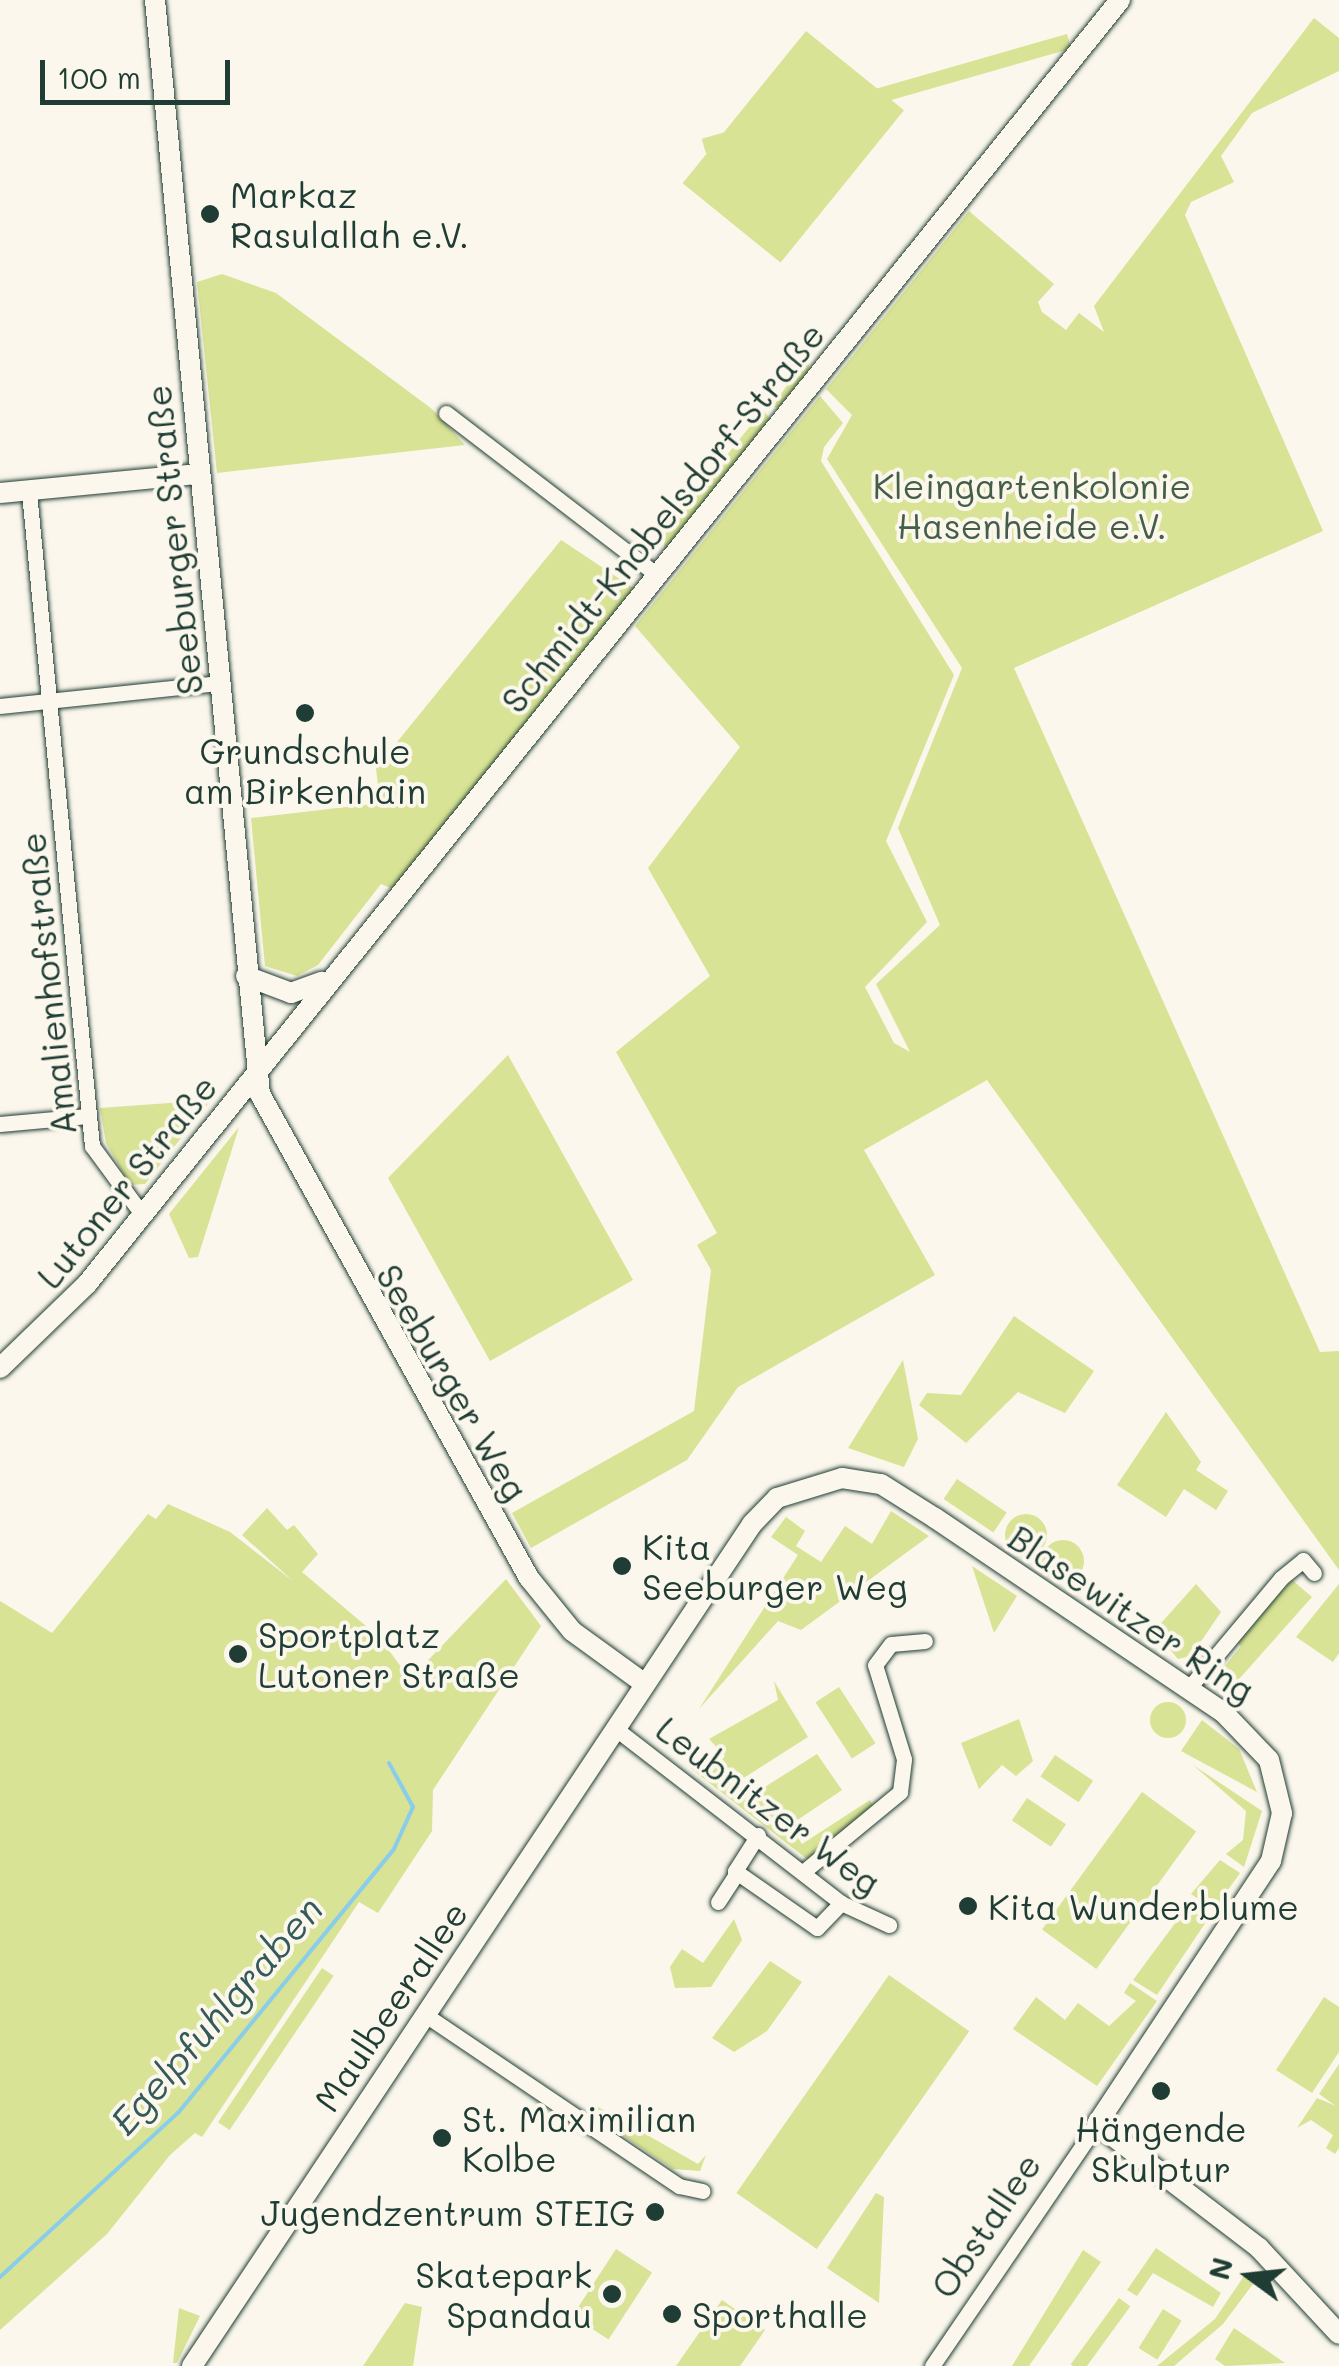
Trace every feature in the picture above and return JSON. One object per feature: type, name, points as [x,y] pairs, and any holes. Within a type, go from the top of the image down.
[{"type":"street","name":"Seeburger Straße","points":[[155,0],[256,1074]]},
{"type":"street","name":"Schmidt-Knobelsdorf-Straße","points":[[256,1074],[328,979],[1120,0]]},
{"type":"street","points":[[446,413],[657,576]]},
{"type":"street","points":[[0,493],[199,474]]},
{"type":"street","name":"Amalienhofstraße","points":[[29,492],[88,1116],[106,1176],[142,1214]]},
{"type":"street","points":[[0,706],[220,683]]},
{"type":"street","points":[[246,976],[290,993],[328,979]]},
{"type":"street","name":"Lutoner Straße","points":[[0,1368],[62,1312],[256,1074]]},
{"type":"street","name":"Seeburger Weg","points":[[256,1074],[286,1152],[522,1569],[572,1631],[644,1684]]},
{"type":"street","points":[[0,1124],[88,1116]]},
{"type":"street","name":"Blasewitzer Ring","points":[[644,1684],[759,1516],[799,1487],[842,1478],[895,1491],[1188,1689],[1262,1748],[1278,1786],[1280,1830],[1266,1869],[1098,2124]]},
{"type":"street","points":[[1188,1689],[1281,1578],[1303,1560],[1314,1573]]},
{"type":"street","points":[[803,1872],[900,1792],[904,1759],[875,1665],[892,1644],[925,1641]]},
{"type":"street","name":"Maulbeerallee","points":[[192,2366],[644,1684]]},
{"type":"street","name":"Leubnitzer Weg","points":[[616,1728],[842,1903],[889,1925]]},
{"type":"street","points":[[718,1902],[758,1835]]},
{"type":"street","points":[[738,1873],[818,1928],[842,1903]]},
{"type":"street","points":[[424,2014],[678,2186],[702,2191]]},
{"type":"street","points":[[1098,2124],[1259,2248],[1339,2334]]},
{"type":"street","name":"Obstallee","points":[[932,2366],[1098,2124]]},
{"type":"green space","name":"Kleingartenkolonie Hasenheide e.V.","points":[[1314,18],[1339,38],[1339,71],[1252,113],[1221,156],[1234,182],[1191,202],[1185,215],[1323,531],[1014,668],[1320,1352],[1339,1351],[1339,1570],[987,1080],[864,1150],[935,1275],[738,1387],[687,1460],[531,1548],[512,1513],[694,1411],[711,1270],[697,1245],[717,1233],[616,1052],[710,976],[648,868],[740,747],[635,626],[820,396],[843,423],[824,447],[821,461],[954,675],[886,841],[927,922],[865,987],[894,1043],[910,1052],[876,984],[940,925],[898,828],[962,668],[827,459],[852,415],[826,389],[969,211],[1054,284],[1038,302],[1042,312],[1066,330],[1079,313],[1104,332],[1094,306]]},
{"type":"green space","points":[[806,31],[904,110],[781,263],[683,183]]},
{"type":"green space","points":[[1067,34],[1071,48],[706,153],[702,139]]},
{"type":"green space","points":[[222,274],[276,293],[432,409],[465,445],[217,473],[197,282]]},
{"type":"green space","points":[[810,352],[808,375],[781,408],[772,407]]},
{"type":"green space","points":[[763,410],[771,420],[663,554],[666,531]]},
{"type":"green space","points":[[561,540],[635,589],[393,889],[381,884],[318,965],[297,976],[265,966],[251,818],[380,803],[376,768]]},
{"type":"green space","points":[[508,1055],[633,1280],[490,1361],[388,1178]]},
{"type":"green space","points":[[211,1100],[145,1184],[130,1185],[106,1143],[100,1108]]},
{"type":"green space","points":[[239,1127],[198,1257],[189,1258],[169,1214]]},
{"type":"green space","points":[[1014,1316],[1094,1371],[1065,1413],[1018,1392],[966,1443],[919,1405],[927,1393],[961,1395]]},
{"type":"green space","points":[[903,1360],[918,1439],[904,1467],[848,1448]]},
{"type":"green space","points":[[1166,1412],[1201,1462],[1196,1470],[1228,1491],[1216,1510],[1184,1489],[1166,1517],[1117,1485]]},
{"type":"green space","points":[[957,1479],[1007,1513],[993,1532],[944,1499]]},
{"type":"green space","points":[[168,1504],[230,1532],[293,1581],[242,1535],[267,1508],[287,1530],[294,1525],[318,1554],[302,1572],[379,1637],[410,1679],[506,1579],[541,1626],[433,1790],[432,1831],[378,1913],[359,1902],[202,2137],[195,2133],[170,2155],[107,2234],[0,2330],[0,1601],[52,1633],[148,1514],[156,1519]]},
{"type":"green space","points":[[891,1511],[929,1536],[801,1630],[778,1621],[699,1709],[798,1555],[771,1537],[786,1517],[805,1531],[796,1546],[821,1562],[845,1526],[872,1544]]},
{"type":"green space","points":[[1026,1514],[1041,1520],[1047,1535],[1041,1550],[1026,1556],[1011,1550],[1005,1535],[1011,1520]]},
{"type":"green space","points":[[1063,1540],[1077,1547],[1084,1561],[1077,1575],[1063,1582],[1049,1575],[1042,1561],[1049,1547]]},
{"type":"green space","points":[[972,1566],[1017,1596],[994,1633]]},
{"type":"green space","points":[[1292,1580],[1312,1597],[1232,1687],[1217,1676],[1241,1646],[1235,1641]]},
{"type":"green space","points":[[1196,1584],[1221,1612],[1191,1656],[1178,1659],[1154,1631]]},
{"type":"green space","points":[[1339,1584],[1339,1653],[1333,1662],[1296,1637]]},
{"type":"green space","points":[[774,1681],[808,1737],[739,1781],[749,1797],[817,1754],[842,1790],[790,1825],[802,1844],[870,1800],[876,1810],[807,1859],[689,1767],[694,1760],[712,1772],[725,1756],[709,1739],[778,1700]]},
{"type":"green space","points":[[839,1687],[875,1743],[852,1758],[816,1702]]},
{"type":"green space","points":[[1168,1702],[1181,1707],[1186,1720],[1181,1733],[1168,1738],[1155,1733],[1150,1720],[1155,1707]]},
{"type":"green space","points":[[1019,1719],[1033,1761],[1016,1776],[1002,1765],[979,1789],[961,1743]]},
{"type":"green space","points":[[1202,1720],[1239,1749],[1257,1792],[1181,1751]]},
{"type":"green space","points":[[1055,1755],[1093,1781],[1079,1802],[1040,1777]]},
{"type":"green space","points":[[1193,1765],[1262,1811],[1244,1867],[1226,1854],[1243,1840],[1246,1811]]},
{"type":"green space","points":[[1142,1792],[1196,1831],[1096,1969],[1042,1930]]},
{"type":"green space","points":[[1027,1798],[1066,1824],[1051,1847],[1012,1820]]},
{"type":"green space","points":[[1220,1860],[1240,1873],[1214,1910],[1191,1894]]},
{"type":"green space","points":[[1190,1903],[1210,1916],[1157,1995],[1133,1980]]},
{"type":"green space","points":[[734,1919],[742,1940],[711,1987],[675,1988],[670,1967],[682,1949],[703,1963]]},
{"type":"green space","points":[[770,1961],[802,1982],[767,2031],[734,2052],[712,2038]]},
{"type":"green space","points":[[322,1968],[334,1976],[230,2130],[218,2122]]},
{"type":"green space","points":[[889,1975],[969,2031],[817,2249],[736,2193]]},
{"type":"green space","points":[[1130,1983],[1157,2001],[1097,2086],[1013,2029],[1036,1997],[1065,2020],[1078,2003],[1109,2026],[1136,2001],[1124,1993]]},
{"type":"green space","points":[[1324,1997],[1339,2007],[1339,2052],[1312,2093],[1276,2070]]},
{"type":"green space","points":[[1339,2064],[1339,2148],[1335,2154],[1326,2148],[1333,2135],[1311,2120],[1297,2128],[1317,2098],[1336,2106],[1319,2094]]},
{"type":"green space","points":[[598,2107],[698,2164],[706,2155],[700,2171],[673,2169],[592,2115]]},
{"type":"green space","points":[[876,2193],[884,2197],[879,2303],[827,2268]]},
{"type":"green space","points":[[1156,2248],[1221,2293],[1213,2307],[1153,2273],[1137,2296],[1127,2290]]},
{"type":"green space","name":"Skatepark Spandau","points":[[616,2249],[652,2272],[608,2340],[572,2316]]},
{"type":"green space","points":[[1083,2250],[1101,2262],[1029,2366],[1012,2366]]},
{"type":"green space","points":[[1246,2273],[1259,2276],[1223,2324],[1174,2366],[1157,2366],[1215,2319]]},
{"type":"green space","points":[[1119,2298],[1130,2306],[1087,2366],[1071,2364]]},
{"type":"green space","points":[[722,2300],[765,2330],[740,2366],[676,2366]]},
{"type":"green space","points":[[405,2303],[422,2307],[413,2366],[363,2366]]},
{"type":"green space","points":[[179,2308],[200,2316],[177,2363],[173,2363]]},
{"type":"green space","points":[[1163,2309],[1182,2321],[1157,2360],[1139,2348]]},
{"type":"green space","points":[[1234,2328],[1285,2363],[1225,2366],[1215,2359]]},
{"type":"waterway","name":"Egelpfuhlgraben","points":[[0,2277],[178,2113],[394,1849],[413,1807],[389,1763]]},
{"type":"place","name":"Markaz Rasulallah e.V.","points":[[210,214]]},
{"type":"place","name":"Grundschule am Birkenhain","points":[[305,713]]},
{"type":"place","name":"Kita Seeburger Weg","points":[[622,1566]]},
{"type":"place","name":"Sportplatz Lutoner Straße","points":[[238,1654]]},
{"type":"place","name":"Kita Wunderblume","points":[[968,1906]]},
{"type":"place","name":"Hängende Skulptur","points":[[1161,2091]]},
{"type":"place","name":"St. Maximilian Kolbe","points":[[442,2138]]},
{"type":"place","name":"Jugendzentrum STEIG","points":[[655,2212]]},
{"type":"place","name":"Skatepark Spandau","points":[[612,2294]]},
{"type":"place","name":"Sporthalle","points":[[672,2314]]}]
